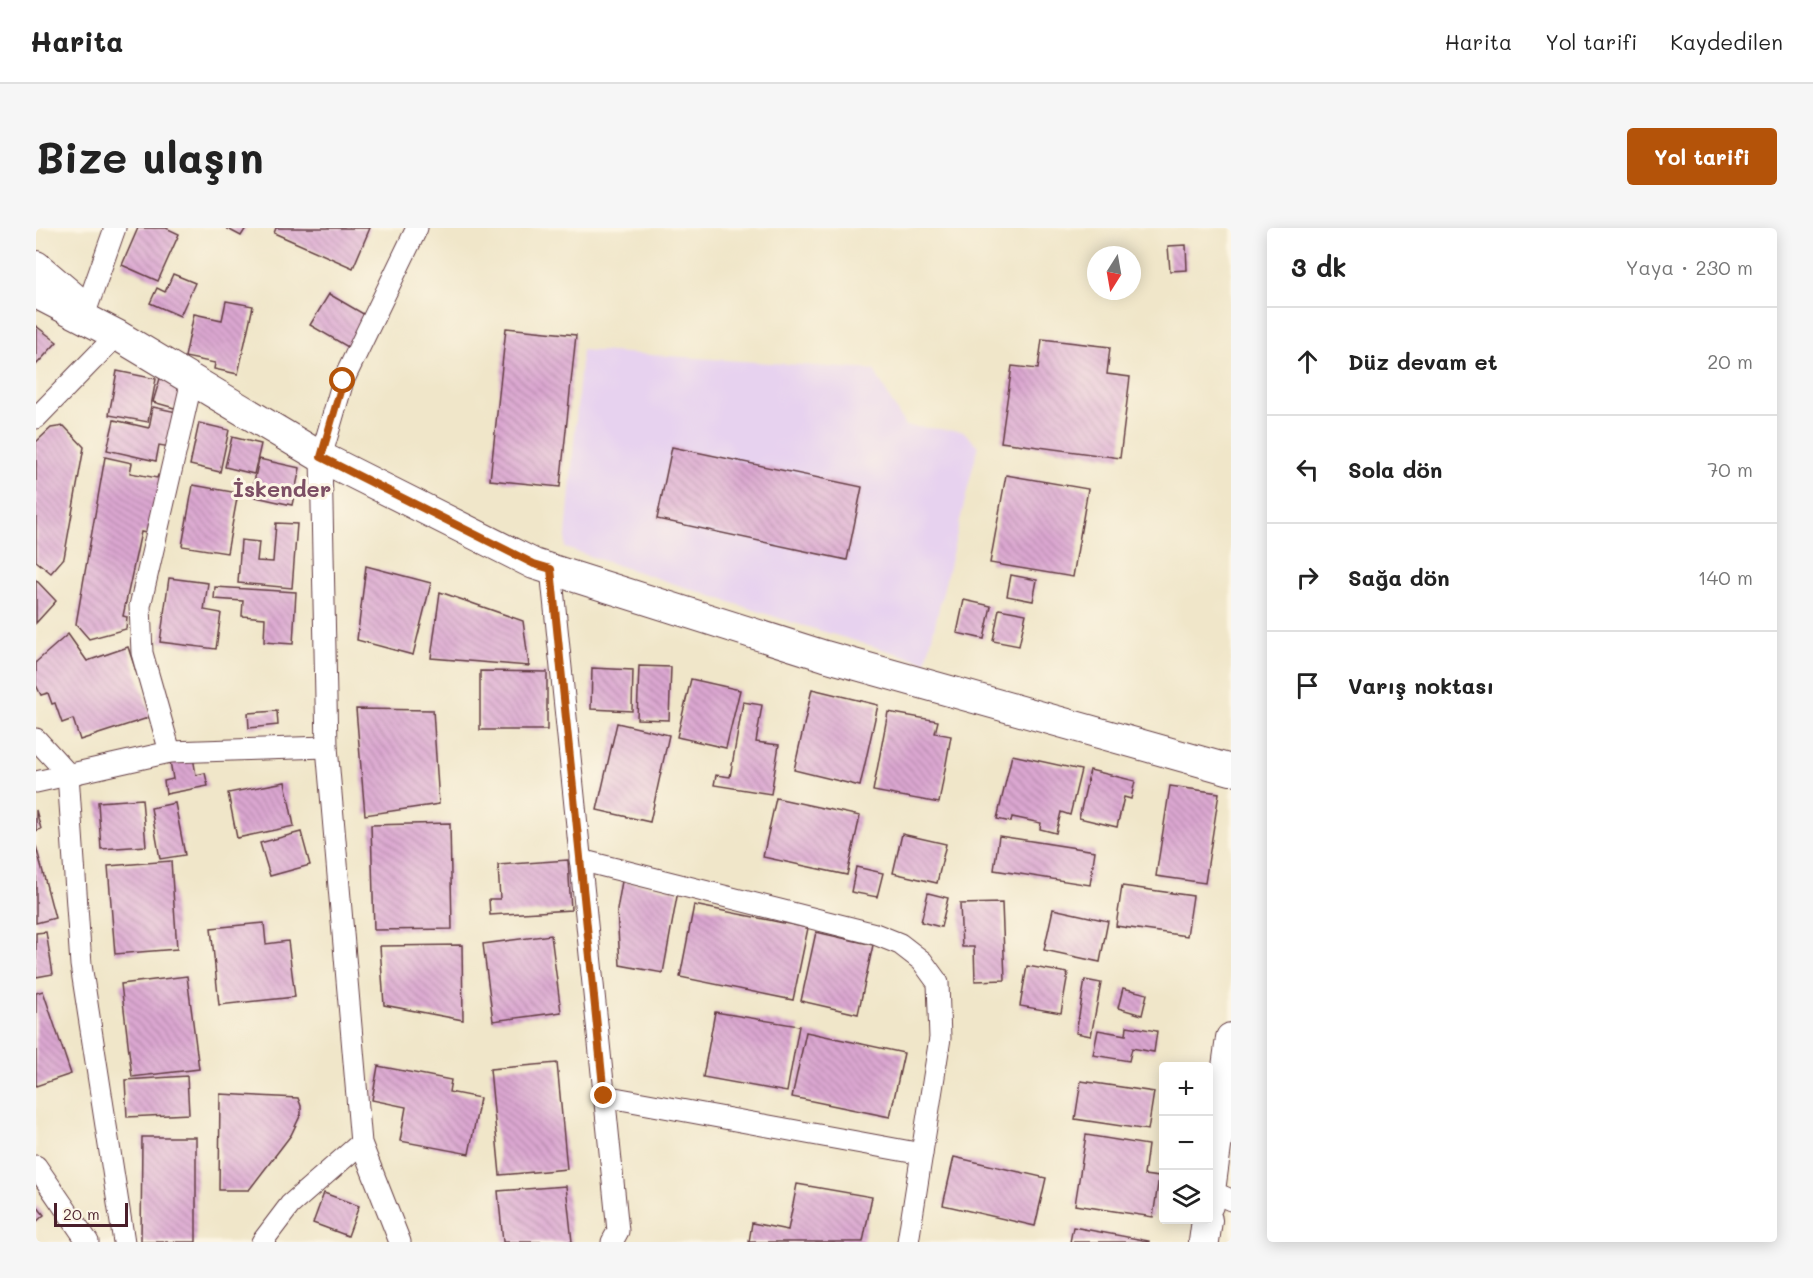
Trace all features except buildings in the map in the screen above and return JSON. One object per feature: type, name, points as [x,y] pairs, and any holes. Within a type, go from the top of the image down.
[{"type":"main road","points":[[36,266],[117,335]]},
{"type":"main road","points":[[36,293],[117,335],[321,457],[534,564],[825,656],[1231,770]]},
{"type":"main road","points":[[1204,1242],[1214,1204],[1224,1135],[1231,1038]]},
{"type":"street","points":[[86,310],[115,228]]},
{"type":"street","points":[[400,1242],[361,1143],[327,747],[321,457],[343,381],[417,228]]},
{"type":"street","points":[[36,418],[117,335]]},
{"type":"street","points":[[170,752],[142,653],[140,606],[192,380]]},
{"type":"street","points":[[551,569],[620,1238]]},
{"type":"street","points":[[36,739],[68,774],[81,965],[124,1242]]},
{"type":"street","points":[[36,782],[170,752],[327,747]]},
{"type":"street","points":[[580,860],[875,934],[900,944],[922,961],[938,982],[940,1038],[908,1242]]},
{"type":"street","points":[[604,1096],[922,1155]]},
{"type":"street","points":[[262,1242],[290,1205],[361,1143]]},
{"type":"street","points":[[36,1166],[88,1242]]},
{"type":"shaded area","points":[[582,350],[874,370],[905,426],[963,431],[978,446],[926,662],[791,622],[565,548]]},
{"type":"district","name":"İskender","points":[[282,489]]},
{"type":"route","points":[[343,381],[321,457],[534,564],[551,569],[604,1096]]}]
